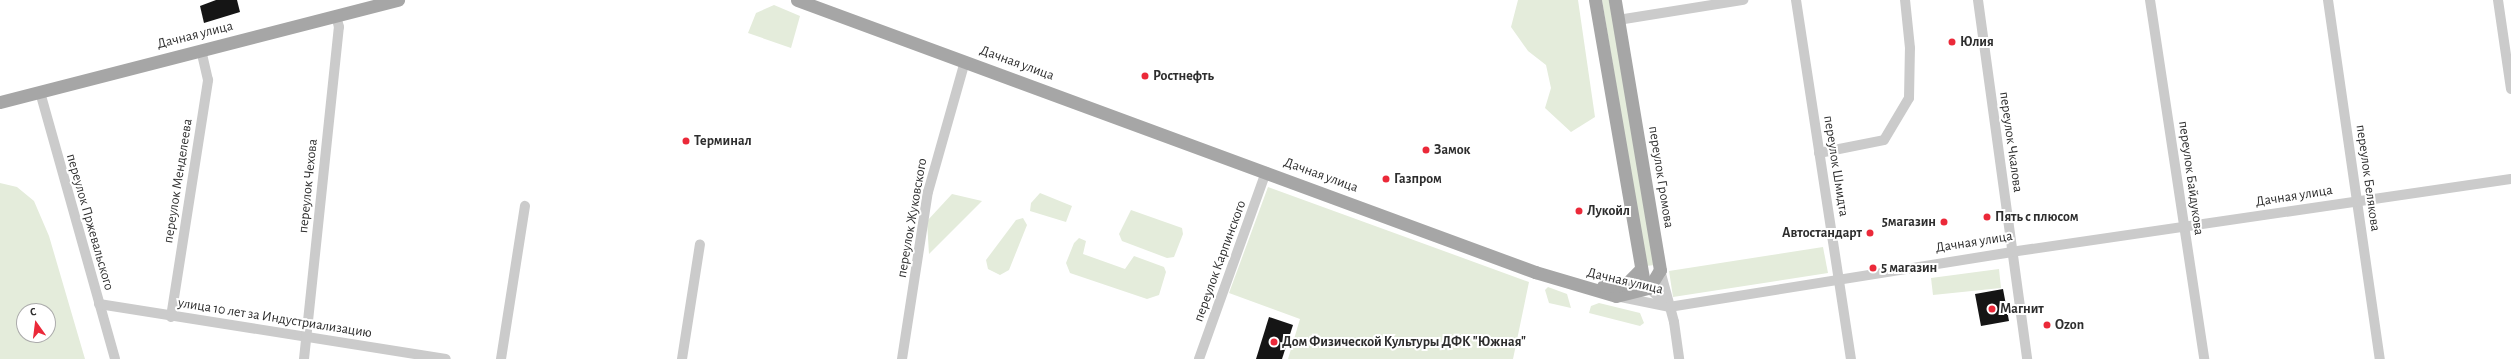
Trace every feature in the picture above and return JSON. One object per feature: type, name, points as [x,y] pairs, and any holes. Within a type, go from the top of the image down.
[{"type":"main road","name":"Дачная улица","points":[[335,12],[365,0]]},
{"type":"main road","name":"Дачная улица","points":[[0,94],[335,12],[398,0]]},
{"type":"main road","name":"Дачная улица","points":[[797,0],[815,2],[1268,168],[1563,282],[1614,292]]},
{"type":"main road","points":[[1595,0],[1640,270],[1649,288]]},
{"type":"main road","name":"переулок Громова","points":[[1615,0],[1660,270]]},
{"type":"main road","name":"Дачная улица","points":[[0,102],[200,46]]},
{"type":"main road","points":[[1614,292],[1625,285],[1640,270]]},
{"type":"main road","points":[[1649,288],[1660,270]]},
{"type":"main road","points":[[1614,292],[1649,288]]},
{"type":"street","points":[[1618,20],[1743,0]]},
{"type":"street","name":"переулок Шмидта","points":[[1796,0],[1851,359]]},
{"type":"street","points":[[1819,153],[1884,140],[1909,98],[1910,48],[1905,0]]},
{"type":"street","name":"переулок Чкалова","points":[[1978,0],[2011,252],[2027,359]]},
{"type":"street","name":"переулок Байдукова","points":[[2150,0],[2204,359]]},
{"type":"street","name":"переулок Белякова","points":[[2328,0],[2380,359]]},
{"type":"street","points":[[2498,0],[2511,89]]},
{"type":"street","name":"переулок Чехова","points":[[304,359],[339,27],[335,12]]},
{"type":"street","name":"переулок Менделеева","points":[[171,317],[208,80],[200,46]]},
{"type":"street","name":"переулок Жуковского","points":[[902,359],[928,192],[966,57]]},
{"type":"street","name":"переулок Пржевальского","points":[[40,92],[115,359]]},
{"type":"street","name":"переулок Карпинского","points":[[1199,359],[1268,168]]},
{"type":"street","name":"Дачная улица","points":[[1614,292],[1669,307],[2011,252],[2184,228],[2511,179]]},
{"type":"street","points":[[501,359],[526,206]]},
{"type":"street","points":[[682,359],[700,244]]},
{"type":"street","name":"переулок Громова","points":[[1660,270],[1679,359]]},
{"type":"street","points":[[1649,288],[1669,307]]},
{"type":"street","name":"улица 10 лет за Индустриализацию","points":[[99,304],[171,317],[446,359]]},
{"type":"green space","points":[[1518,0],[1578,0],[1595,117],[1571,132],[1545,108],[1551,88],[1546,65],[1528,51],[1511,27]]},
{"type":"green space","points":[[1602,0],[1611,0],[1655,265],[1646,266]]},
{"type":"green space","points":[[774,5],[800,16],[791,48],[748,33],[756,13]]},
{"type":"green space","points":[[0,183],[17,187],[34,201],[49,236],[85,359],[0,359]]},
{"type":"green space","points":[[1268,187],[1529,282],[1513,359],[1288,359],[1300,319],[1229,293]]},
{"type":"green space","points":[[1040,193],[1072,206],[1066,222],[1030,211],[1031,203]]},
{"type":"green space","points":[[952,194],[982,201],[929,254],[927,221]]},
{"type":"green space","points":[[1131,210],[1182,228],[1183,234],[1174,257],[1167,258],[1122,241],[1119,234]]},
{"type":"green space","points":[[1023,218],[1027,225],[1009,270],[1000,275],[988,269],[986,260],[1016,220]]},
{"type":"green space","points":[[1079,238],[1086,241],[1083,254],[1125,269],[1134,256],[1164,267],[1166,272],[1159,295],[1147,299],[1070,273],[1066,263],[1074,243]]},
{"type":"green space","points":[[1823,247],[1828,273],[1673,297],[1669,271]]},
{"type":"green space","points":[[1999,269],[2001,288],[1933,295],[1931,278]]},
{"type":"green space","points":[[1548,287],[1567,294],[1571,308],[1549,303],[1545,290]]},
{"type":"green space","points":[[1599,303],[1640,313],[1644,323],[1640,326],[1589,313],[1591,306]]},
{"type":"building","points":[[216,0],[237,0],[240,12],[204,23],[200,6]]},
{"type":"building","name":"Магнит","points":[[2003,289],[2009,321],[1981,326],[1975,294]]},
{"type":"building","name":"Дом Физической Культуры ДФК \"Южная\"","points":[[1269,317],[1293,325],[1282,359],[1256,359]]},
{"type":"place","name":"Юлия","points":[[1952,42]]},
{"type":"place","name":"Ростнефть","points":[[1145,76]]},
{"type":"place","name":"Терминал","points":[[686,141]]},
{"type":"place","name":"Замок","points":[[1426,150]]},
{"type":"place","name":"Газпром","points":[[1386,179]]},
{"type":"place","name":"Лукойл","points":[[1579,211]]},
{"type":"place","name":"Пять с плюсом","points":[[1987,217]]},
{"type":"place","name":"5магазин","points":[[1944,222]]},
{"type":"place","name":"Автостандарт","points":[[1870,233]]},
{"type":"place","name":"5 магазин","points":[[1873,268]]},
{"type":"place","name":"Магнит","points":[[1992,309]]},
{"type":"place","name":"Ozon","points":[[2047,325]]},
{"type":"place","name":"Дом Физической Культуры ДФК \"Южная\"","points":[[1274,342]]}]
